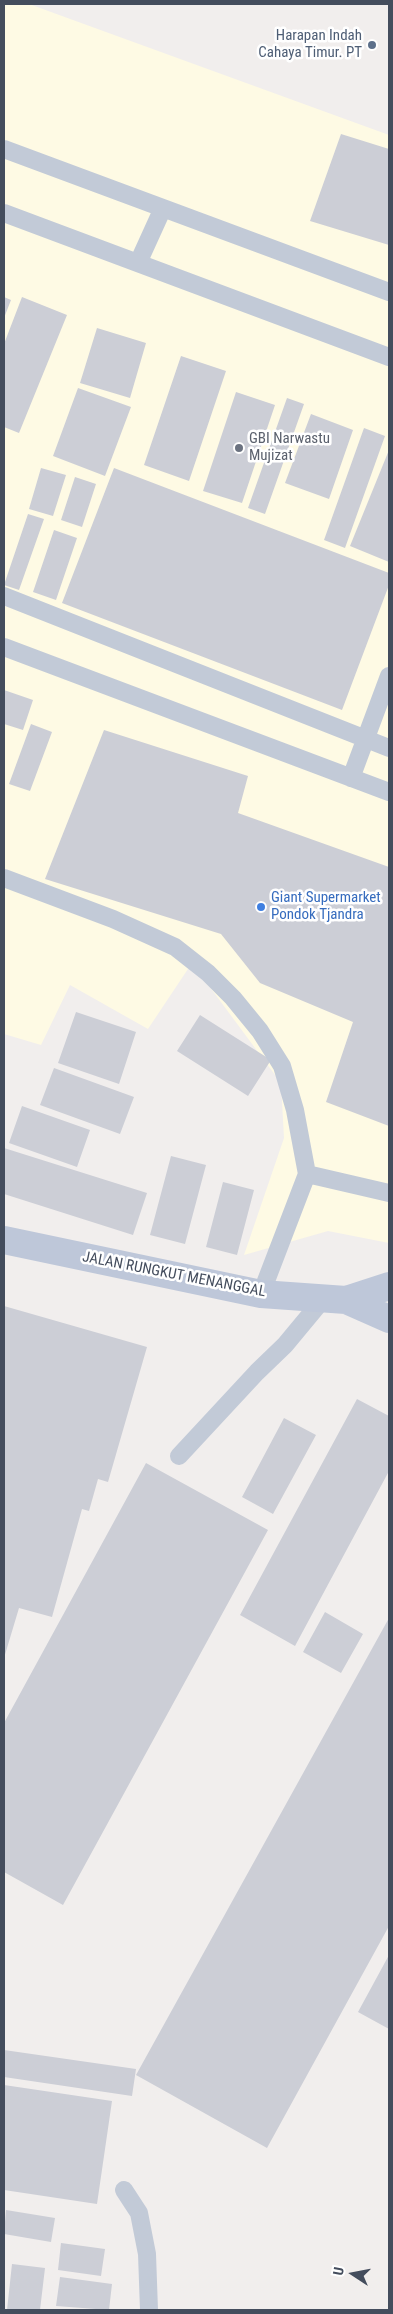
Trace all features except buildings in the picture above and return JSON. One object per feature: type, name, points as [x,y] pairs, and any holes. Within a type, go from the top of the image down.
[{"type":"main road","name":"JALAN RUNGKUT MENANGGAL","points":[[4,1240],[261,1294],[335,1299],[389,1319]]},
{"type":"main road","name":"JALAN RUNGKUT MENANGGAL","points":[[335,1299],[389,1286]]},
{"type":"lane","points":[[4,149],[389,292]]},
{"type":"lane","points":[[138,263],[163,208]]},
{"type":"lane","points":[[4,213],[389,357]]},
{"type":"lane","points":[[4,596],[389,748]]},
{"type":"lane","points":[[4,648],[389,792]]},
{"type":"lane","points":[[351,778],[389,676]]},
{"type":"lane","points":[[4,878],[113,918],[175,947],[208,973],[233,998],[260,1031],[282,1066],[295,1110],[307,1174],[261,1294]]},
{"type":"lane","points":[[307,1174],[389,1193]]},
{"type":"lane","points":[[179,1456],[257,1372],[335,1299]]},
{"type":"lane","points":[[124,2190],[139,2213],[147,2254],[149,2310]]},
{"type":"shaded area","points":[[4,4],[29,4],[389,135],[389,1243],[328,1231],[244,1255],[284,1138],[281,1083],[192,963],[148,1029],[70,985],[41,1045],[4,1034]]},
{"type":"place","name":"Harapan Indah Cahaya Timur. PT","points":[[372,45]]},
{"type":"place","name":"GBI Narwastu Mujizat","points":[[239,448]]},
{"type":"place","name":"Giant Supermarket Pondok Tjandra","points":[[261,907]]}]
